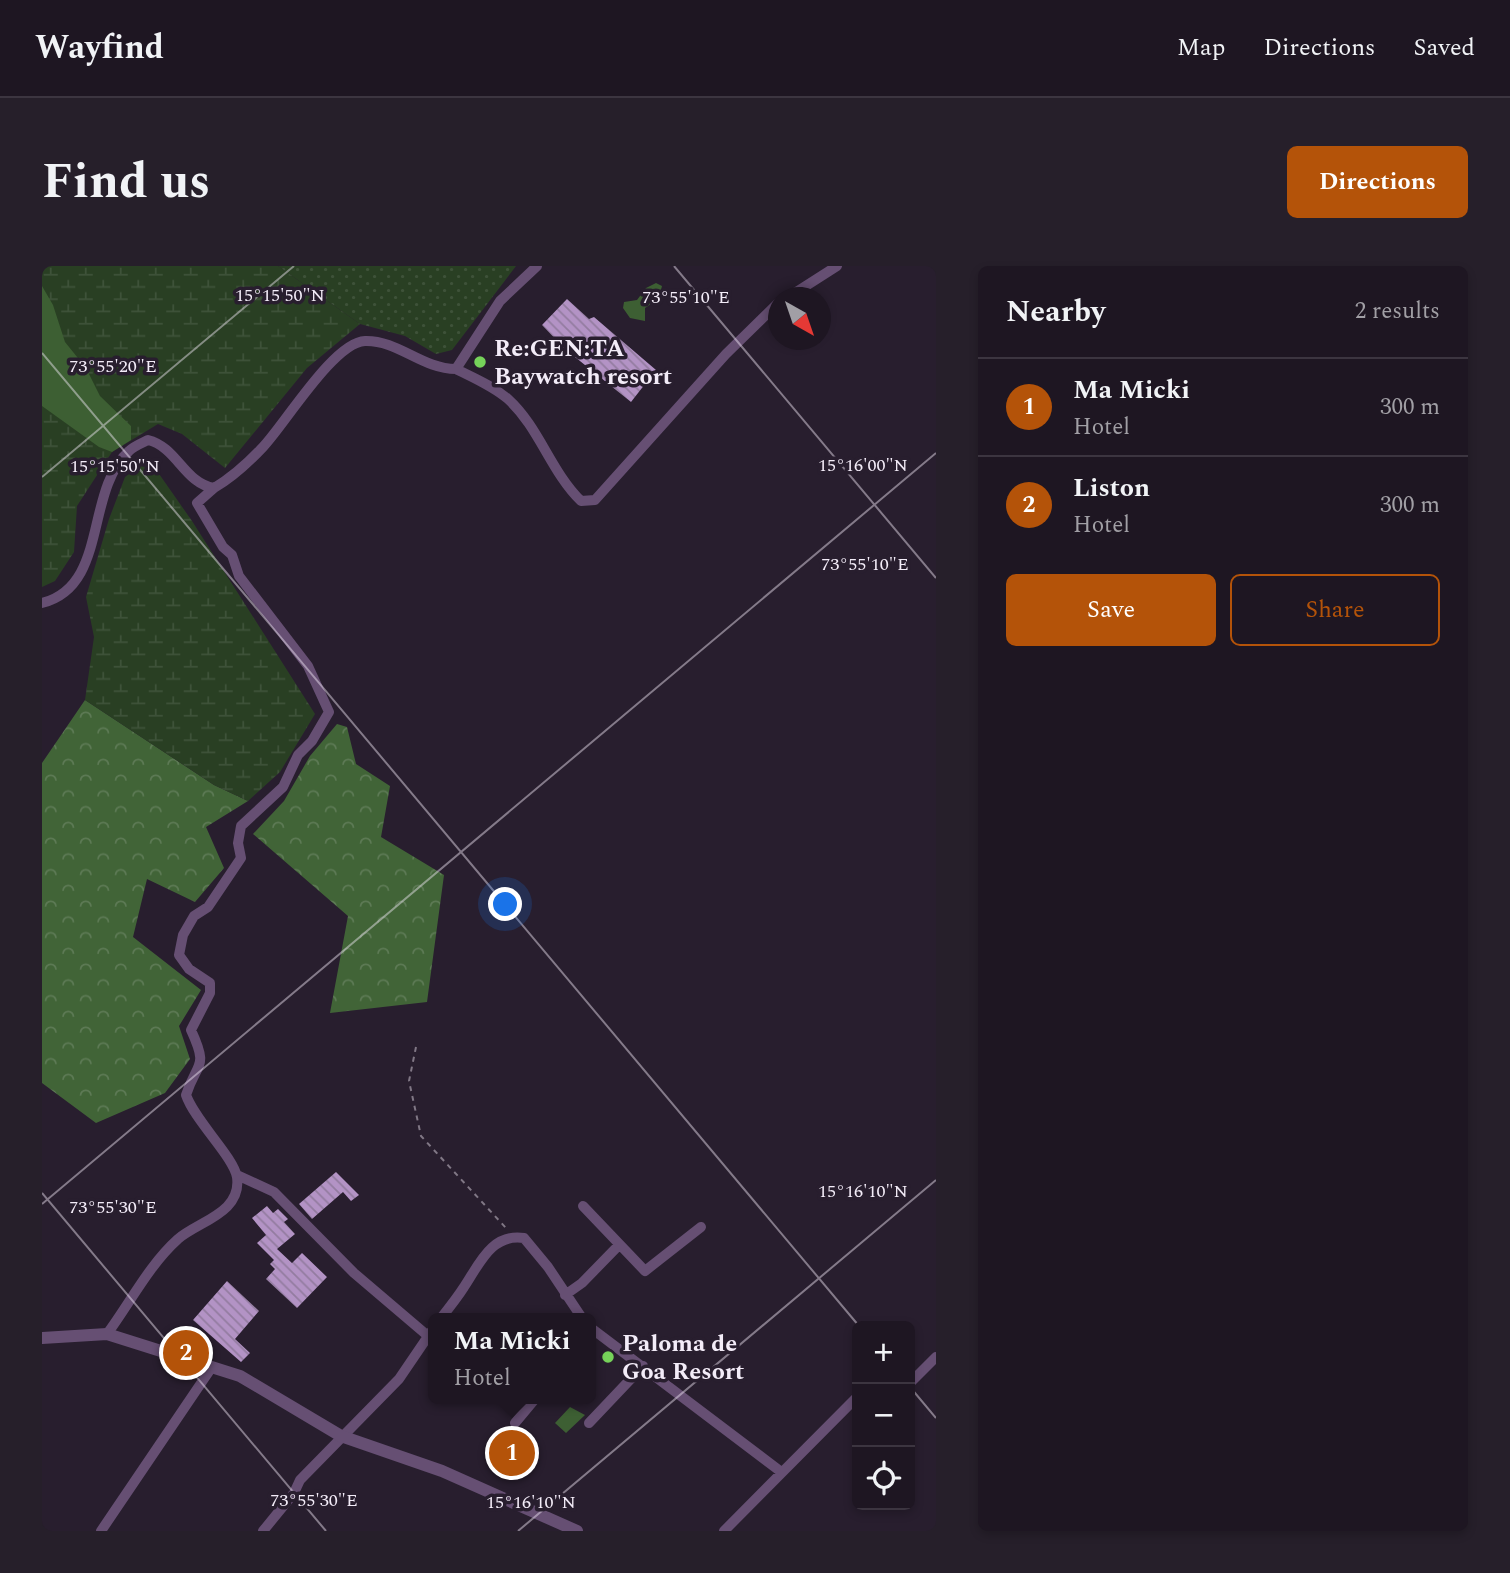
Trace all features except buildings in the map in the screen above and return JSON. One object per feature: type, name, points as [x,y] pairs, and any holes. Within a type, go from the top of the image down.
[{"type":"street","points":[[456,369],[500,301],[537,266]]},
{"type":"street","points":[[804,287],[837,266]]},
{"type":"street","points":[[428,1330],[354,1273],[274,1192],[237,1175],[191,1110],[186,1095],[202,1064],[200,1049],[191,1030],[210,993],[210,983],[189,969],[179,956],[183,935],[194,916],[208,907],[241,858],[238,843],[241,826],[283,787],[298,755],[312,741],[328,712],[308,666],[239,576],[232,555],[223,547],[197,503],[231,478],[264,446],[340,354],[362,341],[380,342],[420,362],[442,369],[456,369],[508,400],[525,419],[570,491],[581,501],[595,500],[719,362],[768,314]]},
{"type":"street","points":[[42,603],[57,599],[72,588],[83,570],[99,506],[113,473],[129,450],[148,440],[161,443],[192,479],[201,486],[214,488]]},
{"type":"street","points":[[107,1334],[164,1253],[179,1238],[227,1209],[236,1192],[237,1175]]},
{"type":"street","points":[[583,1206],[645,1271],[701,1227]]},
{"type":"street","points":[[445,1313],[465,1287],[483,1255],[500,1242],[514,1237],[524,1238],[578,1313]]},
{"type":"street","points":[[565,1294],[582,1283],[618,1245]]},
{"type":"street","points":[[42,1338],[107,1334],[240,1376],[341,1436],[442,1471],[577,1531]]},
{"type":"street","points":[[596,1334],[643,1366],[780,1471]]},
{"type":"street","points":[[263,1531],[294,1493],[300,1480],[399,1379],[428,1336]]},
{"type":"street","points":[[915,1378],[936,1357]]},
{"type":"street","points":[[589,1423],[643,1366]]},
{"type":"street","points":[[101,1531],[212,1367]]},
{"type":"street","points":[[724,1531],[780,1471],[852,1402]]},
{"type":"street","points":[[515,1423],[531,1404]]},
{"type":"path","points":[[416,1047],[409,1081],[421,1136],[514,1237]]},
{"type":"green space","points":[[42,266],[278,266],[360,324],[307,368],[225,468],[182,434],[158,424],[112,452],[77,506],[74,552],[55,581],[42,587]]},
{"type":"green space","points":[[278,266],[516,266],[452,350],[436,354],[405,336],[360,324]]},
{"type":"green space","points":[[146,462],[157,471],[192,521],[315,714],[280,772],[248,801],[214,785],[85,700],[94,637],[86,597],[109,519],[125,477]]},
{"type":"green space","points":[[85,700],[214,785],[248,801],[206,827],[224,868],[195,902],[147,879],[133,937],[201,990],[179,1026],[190,1059],[165,1093],[96,1123],[42,1083],[42,763]]},
{"type":"green space","points":[[337,724],[347,727],[356,764],[390,786],[381,837],[444,875],[427,1002],[330,1013],[348,916],[253,834],[284,801],[310,756]]},
{"type":"shaded area","points":[[656,283],[662,286],[661,290],[652,304],[645,308],[645,321],[630,318],[623,308],[624,302],[637,300],[646,288]]},
{"type":"shaded area","points":[[42,286],[53,305],[65,342],[86,368],[100,396],[131,426],[131,440],[112,452],[99,447],[42,406]]},
{"type":"shaded area","points":[[570,1407],[585,1415],[566,1433],[555,1423]]},
{"type":"place","name":"Re:GEN:TA Baywatch resort","points":[[480,362]]},
{"type":"place","name":"Liston","points":[[186,1353]]},
{"type":"place","name":"Paloma de Goa Resort","points":[[608,1357]]},
{"type":"place","name":"Ma Micki","points":[[512,1453]]}]
